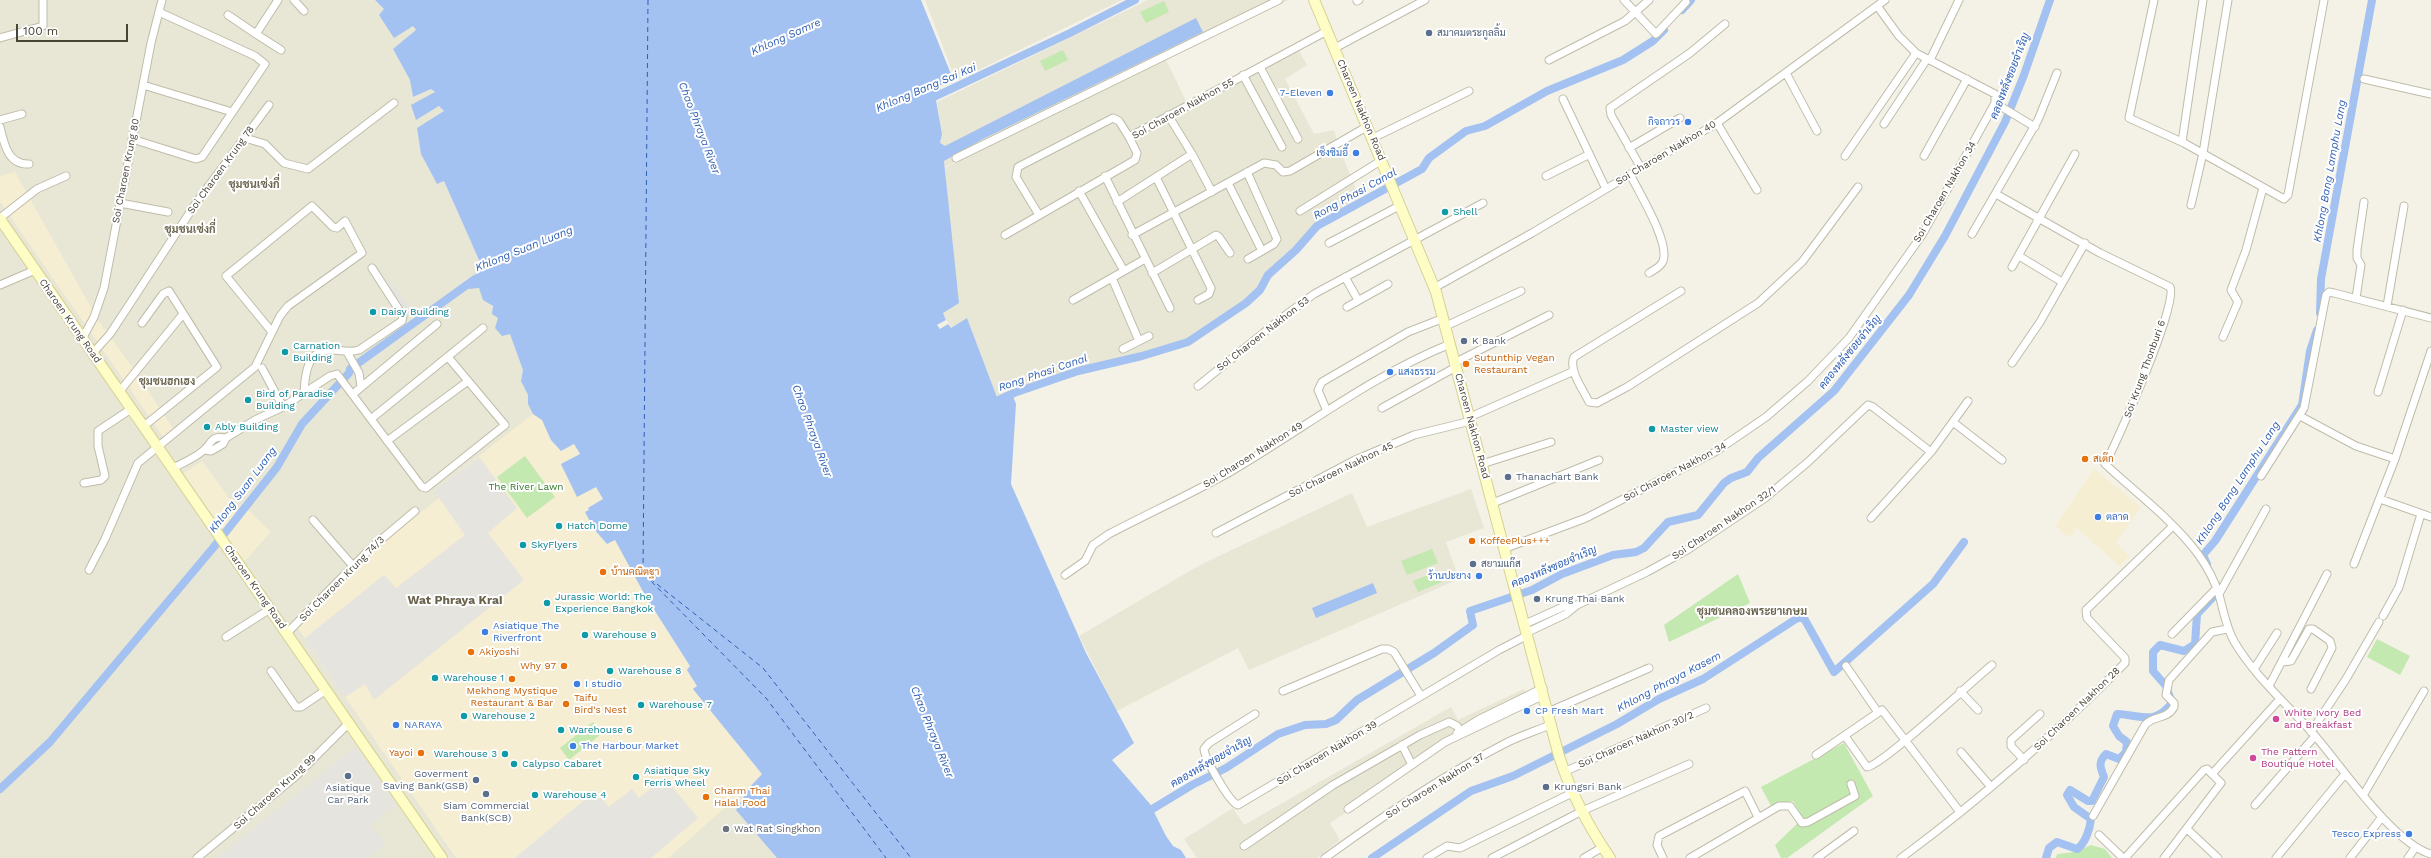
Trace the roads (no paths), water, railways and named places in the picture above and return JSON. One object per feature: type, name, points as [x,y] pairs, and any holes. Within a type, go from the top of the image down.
[{"type":"main road","name":"Charoen Nakhon Road","points":[[1314,0],[1415,238],[1434,288],[1445,322],[1455,365],[1506,548],[1515,588],[1544,691],[1564,772],[1572,793],[1610,858]]},
{"type":"main road","name":"Charoen Krung Road","points":[[0,218],[92,354],[144,426],[441,857]]},
{"type":"street","points":[[0,38],[43,26],[43,0]]},
{"type":"street","name":"Soi Charoen Krung 80","points":[[82,339],[94,317],[104,288],[132,139],[162,0]]},
{"type":"street","points":[[256,34],[278,0]]},
{"type":"street","points":[[294,0],[304,11]]},
{"type":"street","points":[[956,158],[1279,0]]},
{"type":"street","points":[[1335,48],[1425,0]]},
{"type":"street","points":[[1624,0],[1654,34],[1658,34],[1686,2]]},
{"type":"street","points":[[1549,60],[1598,36],[1636,14],[1649,0]]},
{"type":"street","name":"Soi Charoen Nakhon 40","points":[[1434,288],[1717,123],[1878,7],[1885,0]]},
{"type":"street","points":[[1884,124],[1928,59],[1959,0]]},
{"type":"street","points":[[2154,0],[2129,118],[2182,142],[2281,199],[2288,197],[2324,0]]},
{"type":"street","points":[[2182,142],[2203,0]]},
{"type":"street","points":[[2192,205],[2203,154],[2228,0]]},
{"type":"street","points":[[1878,7],[1899,36],[1916,53],[1995,94],[1995,103],[2035,127]]},
{"type":"street","points":[[132,139],[196,159],[202,157],[265,64],[255,56],[159,12]]},
{"type":"street","points":[[228,15],[281,50]]},
{"type":"street","points":[[1641,168],[1611,115],[1610,108],[1690,53],[1725,24]]},
{"type":"street","name":"Soi Charoen Nakhon 55","points":[[1005,235],[1137,157],[1129,137],[1327,31]]},
{"type":"street","points":[[1845,156],[1916,53]]},
{"type":"street","points":[[1260,66],[1298,138]]},
{"type":"street","points":[[1786,73],[1817,131]]},
{"type":"street","points":[[1972,234],[2035,127],[2057,73]]},
{"type":"street","points":[[1243,75],[1282,147]]},
{"type":"street","points":[[1924,156],[1967,79]]},
{"type":"street","points":[[2364,79],[2431,94]]},
{"type":"street","points":[[143,85],[232,112]]},
{"type":"street","points":[[1373,138],[1469,91]]},
{"type":"street","points":[[1563,99],[1588,155],[1606,189]]},
{"type":"street","points":[[245,138],[265,144],[274,156],[284,164],[308,169],[394,103]]},
{"type":"street","name":"Soi Charoen Nakhon 34","points":[[1506,548],[1586,518],[1715,452],[1761,421],[1808,380],[1850,338],[1922,235],[1995,103]]},
{"type":"street","name":"Soi Charoen Krung 78","points":[[92,354],[110,334],[196,204],[269,105]]},
{"type":"street","points":[[0,120],[22,114]]},
{"type":"street","points":[[1168,115],[1192,154],[1212,192]]},
{"type":"street","points":[[1039,215],[1016,177],[1018,167],[1113,118],[1119,121],[1129,137]]},
{"type":"street","points":[[1629,148],[1680,118]]},
{"type":"street","points":[[1717,123],[1757,190]]},
{"type":"street","points":[[1132,235],[1264,163],[1276,165],[1283,172],[1290,171],[1368,126]]},
{"type":"street","points":[[0,128],[5,147],[11,157],[15,161],[29,164]]},
{"type":"street","points":[[1117,202],[1192,154]]},
{"type":"street","points":[[2012,267],[2075,154]]},
{"type":"street","points":[[1546,176],[1588,155]]},
{"type":"street","points":[[1300,211],[1382,160]]},
{"type":"street","points":[[1247,172],[1277,239],[1274,244],[1248,259]]},
{"type":"street","points":[[1630,174],[1664,246],[1664,260],[1661,265],[1649,273]]},
{"type":"street","points":[[0,218],[37,189],[66,176]]},
{"type":"street","points":[[1105,176],[1132,235],[1170,308]]},
{"type":"street","points":[[1156,178],[1193,249],[1211,288],[1209,294],[1198,300]]},
{"type":"street","points":[[1228,183],[1262,251]]},
{"type":"street","points":[[1681,292],[1577,355],[1573,360],[1574,371],[1589,402],[1597,403],[1687,350],[1758,303],[1789,276],[1802,262],[1858,187]]},
{"type":"street","points":[[2223,337],[2238,302],[2231,290],[2246,250],[2264,188]]},
{"type":"street","points":[[1079,192],[1124,271]]},
{"type":"street","name":"Soi Krung Thonburi 6","points":[[1996,194],[2085,243],[2167,285],[2172,291],[2138,395],[2105,464],[2173,526],[2198,554],[2217,592],[2227,630],[2254,669],[2279,700],[2313,734],[2382,817],[2415,848],[2431,854]]},
{"type":"street","points":[[2356,298],[2361,265],[2356,258],[2364,202]]},
{"type":"street","points":[[120,203],[168,212]]},
{"type":"street","name":"Soi Charoen Nakhon 53","points":[[1198,386],[1283,317],[1314,294],[1415,238],[1483,203]]},
{"type":"street","points":[[1329,243],[1401,205]]},
{"type":"street","points":[[89,570],[105,538],[138,463],[255,366],[272,332],[280,316],[288,306],[362,253],[345,221],[337,228],[333,227],[312,206],[226,276],[272,332]]},
{"type":"street","points":[[2387,306],[2404,206]]},
{"type":"street","points":[[1152,273],[1216,235],[1220,237],[1230,252]]},
{"type":"street","points":[[2012,363],[2040,322],[2085,243]]},
{"type":"street","points":[[2019,256],[2062,282]]},
{"type":"street","points":[[1073,300],[1145,260]]},
{"type":"street","points":[[304,393],[305,374],[310,360],[319,351],[331,350],[347,352],[359,350],[402,321],[403,316],[372,268]]},
{"type":"street","points":[[0,285],[35,270]]},
{"type":"street","points":[[1345,277],[1358,300]]},
{"type":"street","points":[[1112,278],[1139,341]]},
{"type":"street","points":[[1347,307],[1388,284]]},
{"type":"street","points":[[142,323],[167,291],[172,295],[217,367],[216,370],[144,426]]},
{"type":"street","points":[[1326,409],[1318,390],[1322,382],[1408,332],[1445,322],[1521,291]]},
{"type":"street","points":[[2261,476],[2300,416],[2306,402],[2326,296],[2329,292],[2431,318]]},
{"type":"street","points":[[2378,392],[2403,310]]},
{"type":"street","points":[[119,392],[184,314]]},
{"type":"street","points":[[1382,408],[1455,365],[1549,315]]},
{"type":"street","points":[[353,394],[437,324]]},
{"type":"street","points":[[371,419],[483,328]]},
{"type":"street","points":[[1123,349],[1149,336]]},
{"type":"street","name":"Soi Charoen Nakhon 49","points":[[1065,575],[1085,561],[1097,541],[1230,471],[1326,409],[1404,364],[1450,344]]},
{"type":"street","points":[[2354,564],[2396,459],[2431,351]]},
{"type":"street","points":[[347,352],[359,372],[361,386]]},
{"type":"street","points":[[173,468],[205,450],[207,444],[213,440],[220,436],[226,438],[255,420],[283,407],[334,374],[339,376],[346,384],[422,488],[426,488],[505,425],[448,357]]},
{"type":"street","points":[[262,368],[283,407]]},
{"type":"street","name":"Soi Charoen Nakhon 45","points":[[1216,533],[1374,452],[1414,435],[1470,419],[1574,371]]},
{"type":"street","points":[[387,441],[468,381]]},
{"type":"street","points":[[1870,518],[1931,452],[1968,401]]},
{"type":"street","name":"Soi Charoen Nakhon 32/1","points":[[1527,630],[1565,606],[1577,605],[1626,584],[1667,561],[1765,498],[1808,462],[1868,405],[1873,407],[1931,452]]},
{"type":"street","points":[[84,483],[101,480],[105,476],[98,446],[98,431],[131,409]]},
{"type":"street","points":[[2300,416],[2356,446],[2396,459]]},
{"type":"street","points":[[1953,422],[2002,460]]},
{"type":"street","points":[[1482,464],[1551,442]]},
{"type":"street","points":[[1493,503],[1599,460]]},
{"type":"street","points":[[2380,499],[2431,517]]},
{"type":"street","points":[[2172,634],[2217,592],[2266,509]]},
{"type":"street","name":"Soi Charoen Krung 74/3","points":[[287,633],[353,566],[415,511]]},
{"type":"street","points":[[2255,805],[2313,734],[2381,619],[2399,587],[2421,514]]},
{"type":"street","points":[[313,520],[353,566]]},
{"type":"street","name":"Soi Charoen Nakhon 28","points":[[1902,858],[2024,760],[2074,715],[2125,663],[2125,658],[2087,618],[2086,610],[2173,526]]},
{"type":"street","points":[[2269,686],[2327,574]]},
{"type":"street","points":[[226,637],[270,609]]},
{"type":"street","points":[[2282,662],[2291,661],[2308,629],[2313,629],[2330,641],[2332,648],[2311,689]]},
{"type":"street","name":"Soi Charoen Nakhon 39","points":[[1255,714],[1206,746],[1204,751],[1233,803],[1240,805],[1527,630]]},
{"type":"street","points":[[2093,816],[2145,724],[2151,719],[2163,718],[2172,710],[2174,703],[2166,695],[2169,680],[2212,632],[2227,630]]},
{"type":"street","points":[[2254,669],[2277,633]]},
{"type":"street","points":[[1283,691],[1382,649],[1388,649],[1394,652],[1421,696]]},
{"type":"street","points":[[1844,736],[1867,767],[1874,765],[1905,741],[1960,691],[1992,665]]},
{"type":"street","points":[[1846,666],[1877,712]]},
{"type":"street","points":[[1548,712],[1649,668]]},
{"type":"street","points":[[271,671],[296,707],[301,707],[326,690]]},
{"type":"street","points":[[1348,809],[1459,733],[1544,691]]},
{"type":"street","points":[[1960,691],[1978,710]]},
{"type":"street","points":[[2364,794],[2424,691]]},
{"type":"street","points":[[2212,774],[2279,700]]},
{"type":"street","name":"Soi Charoen Nakhon 30/2","points":[[1564,772],[1706,708]]},
{"type":"street","points":[[1816,755],[1882,710],[1960,812]]},
{"type":"street","points":[[2024,760],[2011,746],[2011,740],[2040,714]]},
{"type":"street","points":[[1244,846],[1333,785],[1444,722],[1454,723],[1459,733]]},
{"type":"street","name":"Soi Charoen Krung 99","points":[[197,858],[290,780],[349,723]]},
{"type":"street","name":"Soi Charoen Nakhon 37","points":[[1325,858],[1354,837],[1476,759],[1505,743],[1552,724]]},
{"type":"street","points":[[1402,745],[1412,765]]},
{"type":"street","points":[[1961,752],[1991,787]]},
{"type":"street","points":[[1492,858],[1582,811],[1689,764]]},
{"type":"street","points":[[2099,835],[2124,858],[2204,770],[2207,769],[2220,783],[2164,858]]},
{"type":"street","points":[[2276,858],[2345,774]]},
{"type":"street","points":[[1690,858],[1758,817],[1786,805],[1790,806],[1802,823],[1808,822],[1855,796],[1851,784]]},
{"type":"street","points":[[1663,858],[1657,845],[1659,836],[1745,791],[1758,817]]},
{"type":"street","points":[[1427,858],[1447,846],[1460,848],[1572,793]]},
{"type":"street","points":[[2350,858],[2382,817]]},
{"type":"street","points":[[2187,829],[2218,858]]},
{"type":"street","points":[[1819,857],[1854,830]]},
{"type":"street","points":[[1584,858],[1603,847]]},
{"type":"street","points":[[2408,858],[2415,848]]},
{"type":"water","points":[[375,0],[921,0],[953,79],[939,86],[943,95],[936,100],[942,134],[940,143],[945,146],[1196,18],[1203,32],[983,139],[944,161],[959,303],[943,313],[946,320],[937,325],[940,329],[948,324],[951,328],[967,318],[998,400],[1013,396],[1016,404],[1011,484],[1086,653],[1134,743],[1112,760],[1150,804],[1166,836],[1173,846],[1181,850],[1186,858],[777,858],[736,810],[750,787],[762,774],[693,689],[697,686],[687,670],[690,666],[646,597],[615,540],[607,544],[594,529],[585,512],[589,510],[588,508],[603,499],[596,487],[577,497],[561,464],[580,454],[574,444],[561,451],[551,440],[542,420],[533,414],[528,404],[528,395],[521,381],[523,370],[510,334],[502,336],[495,328],[498,318],[492,314],[493,306],[483,300],[479,288],[469,289],[465,282],[483,269],[444,181],[437,184],[421,154],[417,128],[444,111],[439,106],[416,120],[411,105],[435,92],[431,89],[413,97],[410,80],[393,49],[416,30],[413,26],[394,38],[379,15],[384,9]]},
{"type":"water","points":[[1373,583],[1377,593],[1316,618],[1312,608]]},
{"type":"waterway","name":"Khlong Bang Sai Kai","points":[[932,98],[1070,33],[1135,0]]},
{"type":"waterway","name":"Rong Phasi Canal","points":[[1682,10],[1691,0]]},
{"type":"waterway","name":"คลองหลังซอยจำเริญ","points":[[1144,814],[1192,785],[1226,768],[1278,734],[1305,725],[1326,724],[1336,720],[1357,700],[1434,653],[1473,625],[1470,611],[1532,590],[1562,574],[1613,555],[1636,552],[1644,548],[1668,522],[1698,515],[1724,483],[1731,478],[1747,472],[1758,458],[1834,391],[1909,295],[1945,236],[2005,122],[2024,75],[2050,0]]},
{"type":"waterway","name":"Khlong Bang Lamphu Lang","points":[[2320,313],[2321,279],[2372,0]]},
{"type":"waterway","name":"Rong Phasi Canal","points":[[990,404],[1014,393],[1078,371],[1142,356],[1188,342],[1246,303],[1260,290],[1268,275],[1296,250],[1317,226],[1422,169],[1429,158],[1466,131],[1485,126],[1547,91],[1623,60],[1653,41],[1664,30]]},
{"type":"waterway","name":"Khlong Suan Luang","points":[[0,789],[50,742],[213,548],[277,467],[302,424],[349,373],[350,369],[475,279]]},
{"type":"waterway","name":"Khlong Bang Lamphu Lang","points":[[2207,564],[2203,555],[2215,541],[2302,405],[2310,351],[2317,330]]},
{"type":"waterway","name":"Khlong Phraya Kasem","points":[[1372,858],[1471,791],[1513,776],[1617,724],[1659,699],[1703,679],[1796,619],[1801,617],[1805,620],[1834,672],[1933,584],[1964,542]]},
{"type":"waterway","name":"Khlong Bang Lamphu Lang","points":[[2046,858],[2049,848],[2057,842],[2077,849],[2085,840],[2090,827],[2091,819],[2074,807],[2067,795],[2070,790],[2088,801],[2092,801],[2104,777],[2100,765],[2103,757],[2106,754],[2119,759],[2126,752],[2127,742],[2119,736],[2113,726],[2117,714],[2147,718],[2153,717],[2159,715],[2172,703],[2166,686],[2153,671],[2153,652],[2160,645],[2184,651],[2195,644],[2197,614],[2217,593],[2217,586]]},
{"type":"place","name":"สมาคมตระกูลลิ้ม","points":[[1429,33]]},
{"type":"place","name":"7-Eleven","points":[[1330,93]]},
{"type":"place","name":"กิจถาวร","points":[[1688,122]]},
{"type":"place","name":"เช็งซิมอี๊","points":[[1356,153]]},
{"type":"place","name":"Shell","points":[[1445,212]]},
{"type":"place","name":"Daisy Building","points":[[373,312]]},
{"type":"place","name":"K Bank","points":[[1464,341]]},
{"type":"place","name":"Carnation Building","points":[[285,352]]},
{"type":"place","name":"Sutunthip Vegan Restaurant","points":[[1466,364]]},
{"type":"place","name":"แสงธรรม","points":[[1390,372]]},
{"type":"place","name":"Bird of Paradise Building","points":[[248,400]]},
{"type":"place","name":"Ably Building","points":[[207,427]]},
{"type":"place","name":"Master view","points":[[1652,429]]},
{"type":"place","name":"สเต๊ก","points":[[2085,459]]},
{"type":"place","name":"Thanachart Bank","points":[[1508,477]]},
{"type":"place","name":"ตลาด","points":[[2098,517]]},
{"type":"place","name":"Hatch Dome","points":[[559,526]]},
{"type":"place","name":"KoffeePlus+++","points":[[1472,541]]},
{"type":"place","name":"SkyFlyers","points":[[523,545]]},
{"type":"place","name":"สยามแก๊ส","points":[[1473,564]]},
{"type":"place","name":"บ้านคณิตฐา","points":[[603,572]]},
{"type":"place","name":"ร้านปะยาง","points":[[1479,576]]},
{"type":"place","name":"Krung Thai Bank","points":[[1537,599]]},
{"type":"place","name":"Jurassic World: The Experience Bangkok","points":[[547,603]]},
{"type":"place","name":"Asiatique The Riverfront","points":[[485,632]]},
{"type":"place","name":"Warehouse 9","points":[[585,635]]},
{"type":"place","name":"Akiyoshi","points":[[471,652]]},
{"type":"place","name":"Why 97","points":[[564,666]]},
{"type":"place","name":"Warehouse 8","points":[[610,671]]},
{"type":"place","name":"Warehouse 1","points":[[435,678]]},
{"type":"place","name":"Mekhong Mystique Restaurant & Bar","points":[[512,679]]},
{"type":"place","name":"I studio","points":[[577,684]]},
{"type":"place","name":"Taifu Bird's Nest","points":[[566,704]]},
{"type":"place","name":"Warehouse 7","points":[[641,705]]},
{"type":"place","name":"CP Fresh Mart","points":[[1527,711]]},
{"type":"place","name":"Warehouse 2","points":[[464,716]]},
{"type":"place","name":"White Ivory Bed and Breakfast","points":[[2276,719]]},
{"type":"place","name":"NARAYA","points":[[396,725]]},
{"type":"place","name":"Warehouse 6","points":[[561,730]]},
{"type":"place","name":"The Harbour Market","points":[[573,746]]},
{"type":"place","name":"Yayoi","points":[[421,753]]},
{"type":"place","name":"Warehouse 3","points":[[505,754]]},
{"type":"place","name":"The Pattern Boutique Hotel","points":[[2253,758]]},
{"type":"place","name":"Calypso Cabaret","points":[[514,764]]},
{"type":"place","name":"Asiatique Car Park","points":[[348,776]]},
{"type":"place","name":"Asiatique Sky Ferris Wheel","points":[[636,777]]},
{"type":"place","name":"Goverment Saving Bank(GSB)","points":[[476,780]]},
{"type":"place","name":"Krungsri Bank","points":[[1546,787]]},
{"type":"place","name":"Siam Commercial Bank(SCB)","points":[[486,794]]},
{"type":"place","name":"Warehouse 4","points":[[535,795]]},
{"type":"place","name":"Charm Thai Halal Food","points":[[706,797]]},
{"type":"place","name":"Wat Rat Singkhon","points":[[726,829]]},
{"type":"place","name":"Tesco Express","points":[[2409,834]]},
{"type":"district","name":"ชุมชนเซ่งกี่","points":[[254,185]]},
{"type":"district","name":"ชุมชนเซ่งกี่","points":[[190,230]]},
{"type":"district","name":"ชุมชนฮกเฮง","points":[[167,382]]},
{"type":"district","name":"Wat Phraya Krai","points":[[455,600]]},
{"type":"district","name":"ชุมชนคลองพระยาเกษม","points":[[1752,612]]},
{"type":"water label","name":"Khlong Samre","points":[[786,37]]},
{"type":"water label","name":"Chao Phraya River","points":[[699,128]]},
{"type":"water label","name":"Chao Phraya River","points":[[812,431]]},
{"type":"water label","name":"Chao Phraya River","points":[[932,732]]},
{"type":"park label","name":"The River Lawn","points":[[526,487]]}]
